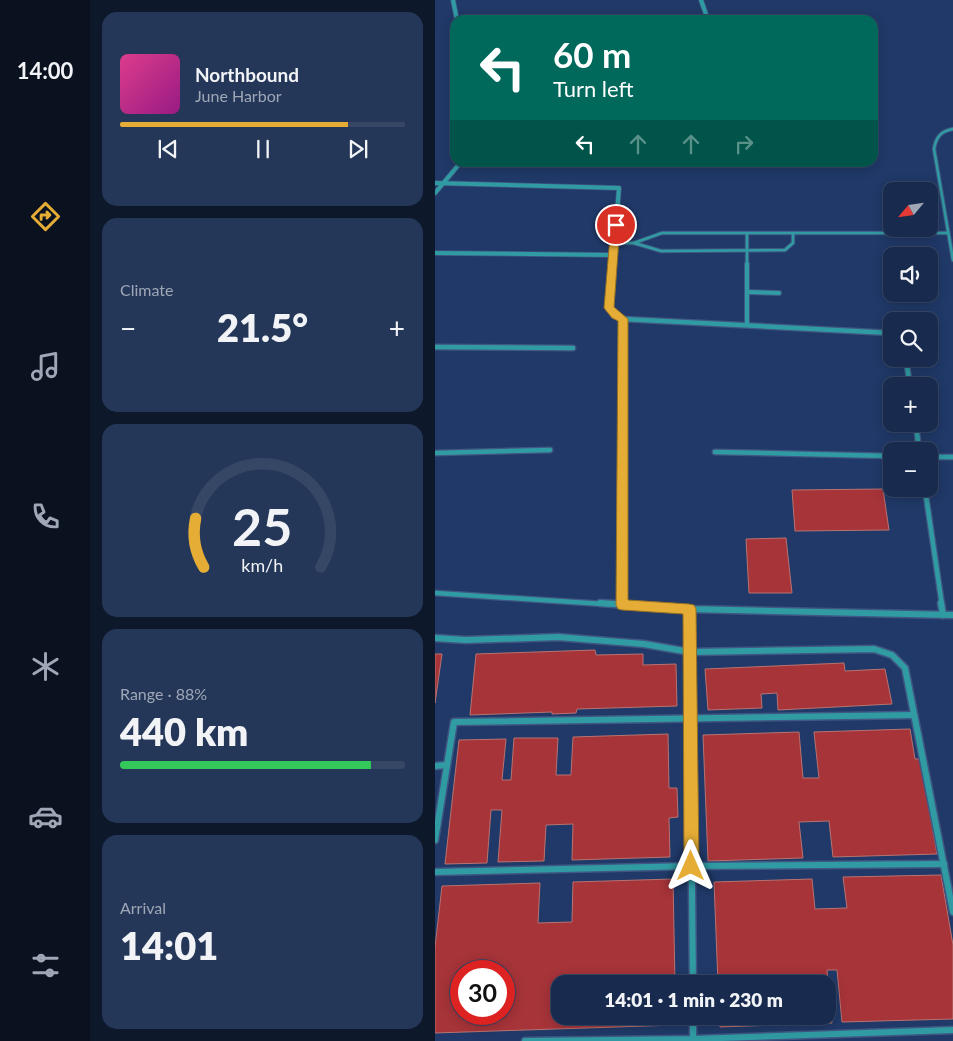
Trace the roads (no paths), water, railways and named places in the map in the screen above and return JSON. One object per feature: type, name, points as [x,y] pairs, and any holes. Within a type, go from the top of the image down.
[{"type":"street","points":[[453,0],[456,15]]},
{"type":"street","points":[[701,0],[706,15]]},
{"type":"street","points":[[435,192],[457,167]]},
{"type":"street","points":[[435,183],[619,188],[609,308],[615,316],[623,319],[883,333]]},
{"type":"street","points":[[435,253],[613,255]]},
{"type":"street","points":[[622,605],[623,319]]},
{"type":"street","points":[[435,347],[573,348]]},
{"type":"street","points":[[435,453],[550,450]]},
{"type":"street","points":[[715,452],[883,456]]},
{"type":"street","points":[[938,457],[953,457]]},
{"type":"street","points":[[926,497],[943,615]]},
{"type":"street","points":[[435,593],[689,609],[953,615]]},
{"type":"street","points":[[689,609],[693,975]]},
{"type":"street","points":[[435,638],[466,640],[558,637],[644,644],[690,652],[874,650],[892,656],[905,668],[953,912]]},
{"type":"street","points":[[435,840],[454,722],[914,715]]},
{"type":"street","points":[[435,766],[446,765]]},
{"type":"street","points":[[435,872],[691,866],[944,864]]},
{"type":"street","points":[[693,1025],[693,1040]]},
{"type":"street","points":[[525,1041],[693,1040],[953,1030]]},
{"type":"lane","points":[[953,129],[940,133],[935,140],[933,149],[953,260]]},
{"type":"lane","points":[[614,243],[634,243],[661,251],[785,250],[791,247],[794,242],[793,233]]},
{"type":"lane","points":[[634,243],[662,234],[948,233]]},
{"type":"lane","points":[[747,234],[747,325]]},
{"type":"lane","points":[[747,292],[779,293]]}]
